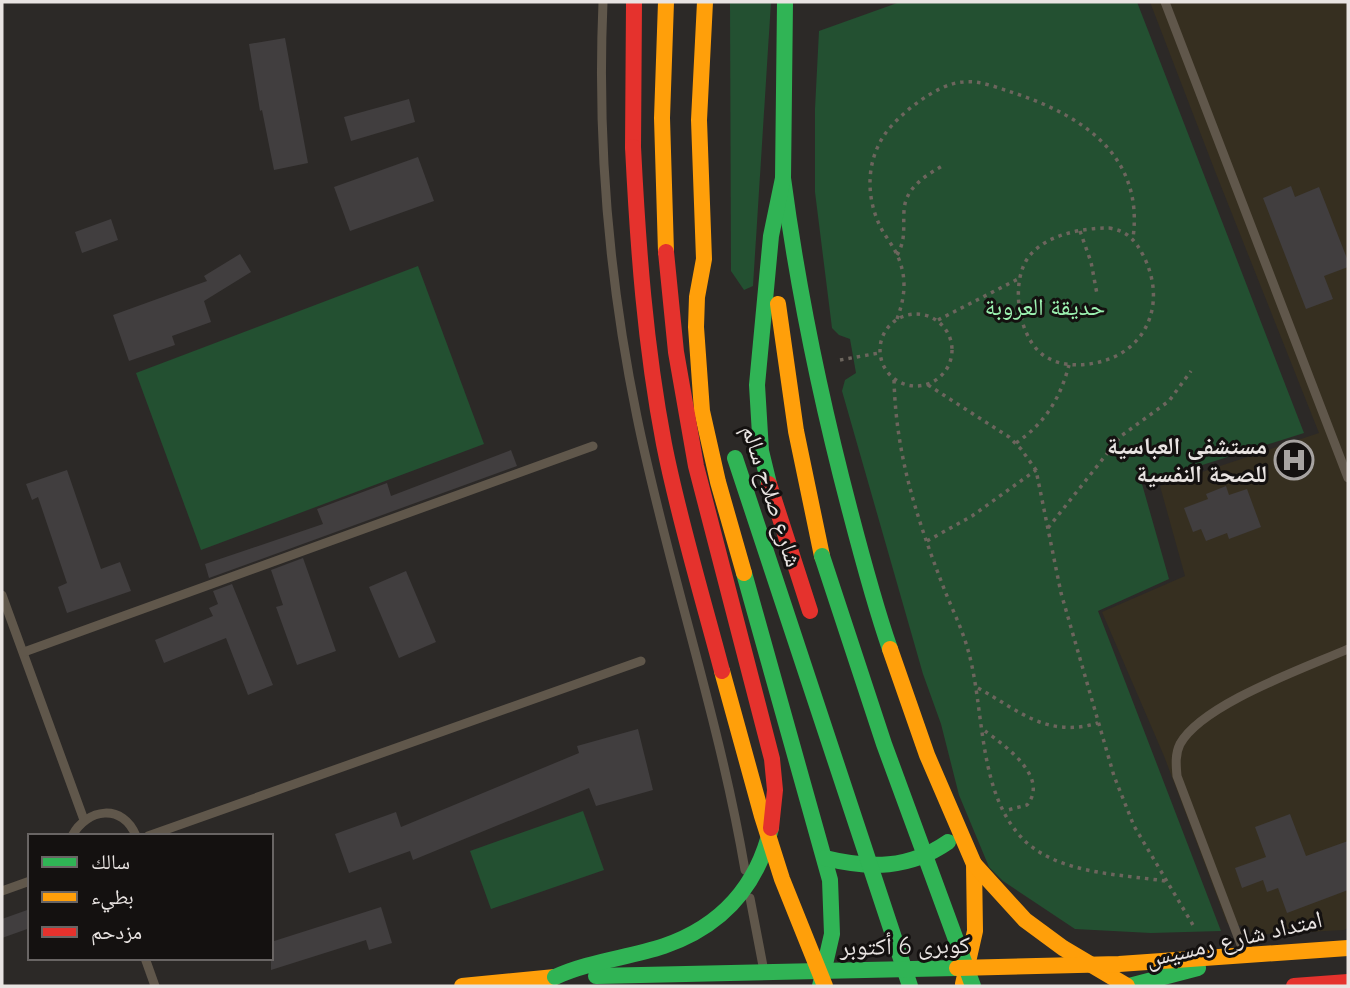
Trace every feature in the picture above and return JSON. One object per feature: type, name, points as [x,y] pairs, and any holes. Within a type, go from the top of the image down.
[{"type":"main road","points":[[634,2],[633,147],[637,236],[645,324],[671,475],[759,805],[782,879],[823,986]]},
{"type":"main road","points":[[555,977],[594,962],[678,941],[717,918],[739,897],[756,873],[768,846],[774,817],[776,788],[771,752],[695,466],[678,365],[667,262],[663,182],[662,90],[666,2]]},
{"type":"main road","points":[[705,2],[699,120],[704,259],[697,297],[696,327],[700,390],[711,457],[825,858],[834,924],[823,986]]},
{"type":"main road","name":"شارع صلاح سالم","points":[[785,2],[783,178],[771,236],[757,385],[761,451],[816,629]]},
{"type":"main road","points":[[783,178],[794,260],[814,366],[876,608],[900,682],[959,833],[974,864],[1025,920],[1063,948],[1128,986]]},
{"type":"main road","points":[[771,236],[790,400],[805,484],[822,556],[884,744],[973,986]]},
{"type":"main road","points":[[697,297],[715,358]]},
{"type":"main road","name":"شارع صلاح سالم","points":[[729,438],[910,986]]},
{"type":"main road","points":[[825,858],[853,866],[883,867],[912,861],[939,849],[959,833]]},
{"type":"main road","points":[[889,854],[897,880]]},
{"type":"main road","points":[[963,986],[975,931],[974,864]]},
{"type":"main road","name":"امتداد شارع رمسيس","points":[[1128,986],[1245,956],[1348,937]]},
{"type":"main road","points":[[919,947],[932,986]]},
{"type":"main road","name":"كوبرى 6 أكتوبر","points":[[462,986],[555,977],[1119,964],[1348,947]]},
{"type":"main road","points":[[1294,986],[1348,982]]},
{"type":"lane","points":[[603,2],[602,116],[605,192],[623,343],[651,479],[731,797],[767,986]]},
{"type":"lane","points":[[1165,2],[1348,478]]},
{"type":"lane","points":[[24,652],[593,446]]},
{"type":"lane","points":[[2,595],[84,820]]},
{"type":"lane","points":[[1245,956],[1177,776],[1178,747],[1186,734],[1216,709],[1348,649]]},
{"type":"lane","points":[[154,834],[640,661]]},
{"type":"lane","points":[[74,834],[84,820],[92,815],[111,814],[128,823],[135,834]]},
{"type":"lane","points":[[2,891],[28,882]]},
{"type":"lane","points":[[146,960],[155,986]]},
{"type":"path","points":[[897,319],[904,288],[897,255],[881,228],[871,201],[871,167],[876,149],[886,133],[913,107],[943,88],[963,82],[994,87],[1026,97],[1072,120],[1097,137],[1120,163],[1129,180],[1134,199],[1133,238]]},
{"type":"path","points":[[897,255],[904,241],[904,211],[909,195],[921,179],[942,166]]},
{"type":"path","points":[[1110,228],[1133,238],[1147,262],[1154,295],[1152,313],[1135,344],[1121,355],[1090,365],[1069,365],[1038,352],[1027,335],[1020,310],[1020,278],[1030,255],[1050,240],[1080,231],[1110,228]]},
{"type":"path","points":[[1080,231],[1091,262],[1097,294]]},
{"type":"path","points":[[936,320],[1020,278]]},
{"type":"path","points":[[917,313],[936,320],[950,338],[952,349],[946,371],[928,385],[905,386],[894,380],[886,373],[879,353],[880,340],[887,328],[897,319],[917,313]]},
{"type":"path","points":[[814,366],[879,353]]},
{"type":"path","points":[[1016,443],[1031,432],[1056,401],[1069,365]]},
{"type":"path","points":[[1048,528],[1121,436],[1169,401],[1191,371]]},
{"type":"path","points":[[894,380],[898,443],[904,469],[927,541],[968,650],[991,779],[1004,811],[1021,837],[1046,856],[1088,869],[1166,881]]},
{"type":"path","points":[[928,385],[1016,443],[1036,470],[1061,593],[1124,804],[1166,881],[1194,925]]},
{"type":"path","points":[[927,541],[972,516],[1036,470]]},
{"type":"path","points":[[976,687],[1049,726],[1072,729],[1098,723]]},
{"type":"path","points":[[983,730],[1016,757],[1028,771],[1033,784],[1032,799],[1027,805],[1004,811]]},
{"type":"shaded area","name":"مستشفى العباسية للصحة النفسية","points":[[1150,2],[1348,2],[1348,928],[1344,930],[1251,935],[1249,927],[1227,923],[1164,756],[1102,612],[1185,576],[1160,486],[1319,433]]},
{"type":"green space","points":[[730,2],[771,2],[753,286],[744,290],[731,271]]},
{"type":"green space","name":"حديقة العروبة","points":[[900,2],[1137,2],[1304,433],[1142,484],[1169,579],[1098,611],[1221,931],[1151,933],[1075,929],[1003,881],[989,867],[959,795],[941,724],[923,674],[842,391],[845,380],[856,373],[850,339],[839,335],[832,328],[815,192],[819,31]]},
{"type":"green space","points":[[418,266],[484,444],[201,550],[136,373]]},
{"type":"green space","points":[[583,811],[604,870],[491,909],[470,851]]},
{"type":"building","points":[[285,38],[308,163],[274,170],[262,110],[260,111],[249,44]]},
{"type":"building","points":[[409,99],[415,122],[351,141],[344,117]]},
{"type":"building","points":[[418,157],[434,201],[350,231],[334,187]]},
{"type":"building","points":[[1291,186],[1295,197],[1319,187],[1348,261],[1348,267],[1324,276],[1333,299],[1306,309],[1263,198]]},
{"type":"building","points":[[111,219],[118,240],[82,253],[75,232]]},
{"type":"building","points":[[240,254],[251,272],[204,301],[211,322],[172,336],[175,345],[129,361],[113,315],[207,281],[204,276]]},
{"type":"building","points":[[511,450],[517,466],[209,578],[205,564],[323,524],[317,509],[387,483],[391,496]]},
{"type":"building","points":[[67,470],[101,569],[120,562],[131,591],[67,613],[58,587],[67,583],[38,497],[32,500],[26,484]]},
{"type":"building","points":[[1226,486],[1229,495],[1247,489],[1261,527],[1229,539],[1227,533],[1206,541],[1201,529],[1193,532],[1184,508],[1208,499],[1206,494]]},
{"type":"building","points":[[303,558],[336,651],[297,665],[276,607],[283,605],[271,570]]},
{"type":"building","points":[[406,571],[436,642],[399,658],[369,587]]},
{"type":"building","points":[[232,584],[273,685],[248,695],[226,638],[164,663],[155,640],[213,616],[209,608],[218,604],[213,591]]},
{"type":"building","points":[[638,729],[653,790],[596,806],[589,788],[413,860],[410,851],[349,873],[335,834],[396,812],[401,827],[579,753],[577,746]]},
{"type":"building","points":[[1290,814],[1306,856],[1348,841],[1348,890],[1287,913],[1278,888],[1267,892],[1263,880],[1242,888],[1235,868],[1266,857],[1255,827]]},
{"type":"building","points":[[381,907],[392,943],[369,950],[366,940],[271,970],[273,941]]},
{"type":"building","points":[[28,910],[28,929],[2,938],[2,919]]},
{"type":"traffic: fast","points":[[769,484],[761,451],[757,385],[771,236],[783,178],[785,2]]},
{"type":"traffic: fast","points":[[783,178],[803,304],[829,428],[864,563],[890,649]]},
{"type":"traffic: fast","points":[[735,458],[910,986]]},
{"type":"traffic: fast","points":[[822,556],[884,744],[973,986]]},
{"type":"traffic: fast","points":[[744,573],[830,880],[832,934],[820,986]]},
{"type":"traffic: fast","points":[[555,977],[582,967],[664,946],[703,927],[734,902],[746,886],[757,869],[771,828]]},
{"type":"traffic: fast","points":[[825,858],[858,864],[889,864],[919,857],[948,842]]},
{"type":"traffic: fast","points":[[596,976],[957,968]]},
{"type":"traffic: fast","points":[[1129,986],[1198,968]]},
{"type":"traffic: slow","points":[[666,2],[662,118],[666,252]]},
{"type":"traffic: slow","points":[[705,2],[699,120],[704,259],[697,297],[696,327],[702,411],[718,482],[744,573]]},
{"type":"traffic: slow","points":[[778,304],[796,431],[822,556]]},
{"type":"traffic: slow","points":[[890,649],[927,755],[974,864],[975,931],[963,984]]},
{"type":"traffic: slow","points":[[722,671],[782,879],[825,986]]},
{"type":"traffic: slow","points":[[974,864],[1025,920],[1063,948],[1127,986]]},
{"type":"traffic: slow","points":[[957,968],[1119,964],[1348,948]]},
{"type":"traffic: slow","points":[[462,986],[555,977]]},
{"type":"traffic: jam","points":[[633,147],[634,2]]},
{"type":"traffic: jam","points":[[633,147],[643,296],[657,407],[691,558],[722,671]]},
{"type":"traffic: jam","points":[[666,252],[676,352],[696,466],[772,759],[775,790],[771,828]]},
{"type":"traffic: jam","points":[[769,484],[810,611]]},
{"type":"traffic: jam","points":[[1294,986],[1348,982]]},
{"type":"place","name":"مستشفى العباسية للصحة النفسية","points":[[1294,460]]}]
